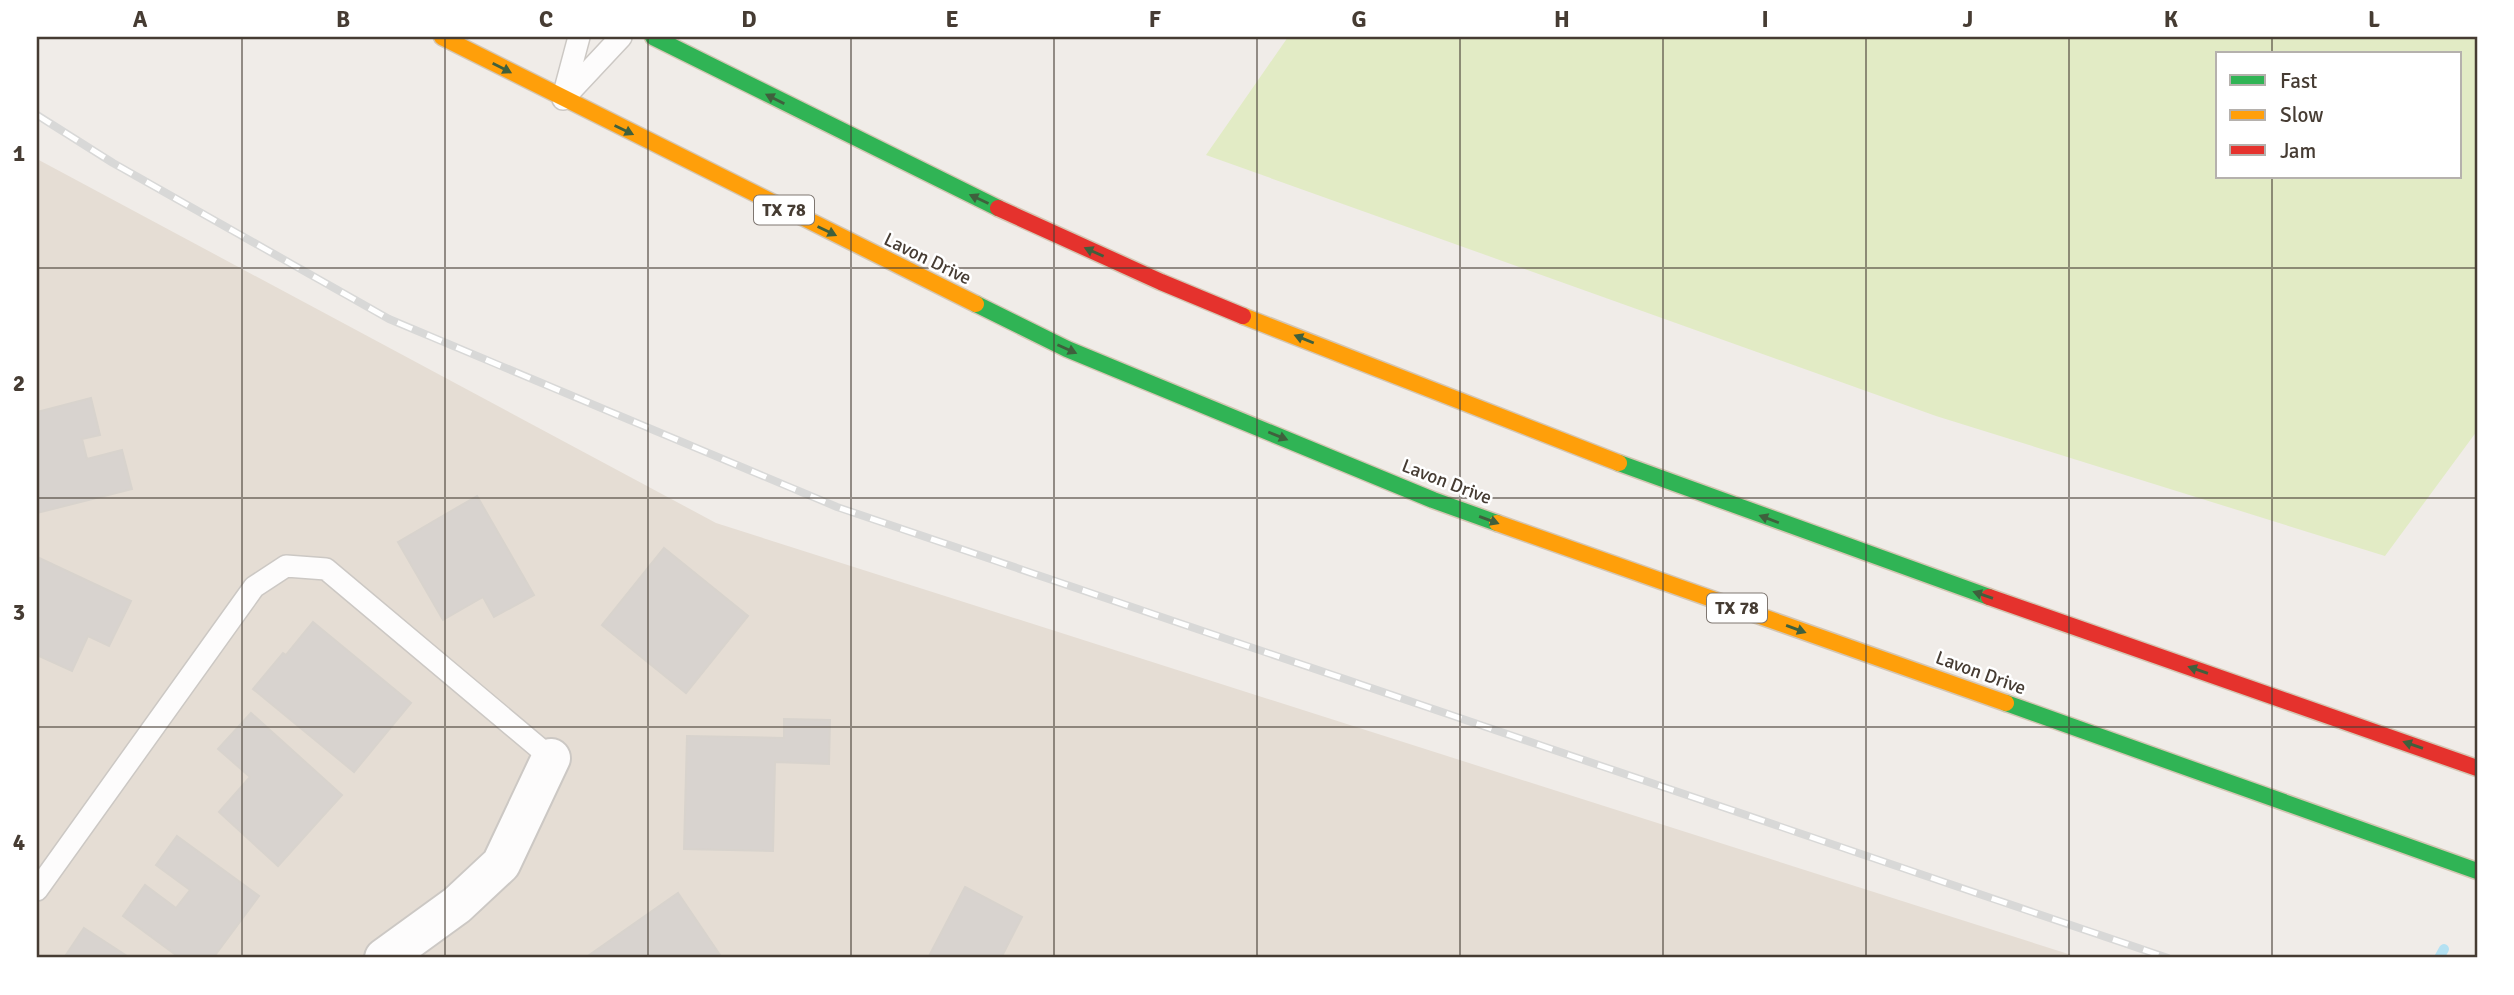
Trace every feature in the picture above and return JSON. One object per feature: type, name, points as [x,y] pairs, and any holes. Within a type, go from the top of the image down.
[{"type":"main road","name":"Lavon Drive","points":[[442,37],[1067,349],[1433,500],[2477,871]]},
{"type":"main road","points":[[653,37],[871,148],[1040,228],[1166,284],[1393,375],[1829,542],[2477,768]]},
{"type":"street","points":[[384,958],[457,905],[501,864],[551,758]]},
{"type":"lane","points":[[563,99],[579,37]]},
{"type":"lane","points":[[563,99],[621,37]]},
{"type":"lane","points":[[37,890],[254,587],[286,566],[326,569],[551,758]]},
{"type":"shaded area","points":[[37,159],[716,523],[2081,958],[37,958]]},
{"type":"green space","points":[[1288,37],[2477,37],[2477,431],[2385,556],[1936,416],[1206,155]]},
{"type":"building","points":[[91,398],[100,435],[82,439],[87,459],[122,450],[132,489],[37,513],[37,412]]},
{"type":"building","points":[[477,496],[534,595],[494,617],[483,597],[443,620],[398,542]]},
{"type":"building","points":[[664,548],[748,616],[686,693],[602,625]]},
{"type":"building","points":[[37,557],[131,601],[109,646],[88,636],[72,671],[37,655]]},
{"type":"building","points":[[313,622],[411,703],[354,772],[253,689]]},
{"type":"building","points":[[251,713],[342,795],[278,866],[219,812],[250,777],[218,749]]},
{"type":"building","points":[[784,719],[830,720],[829,764],[775,762],[773,851],[684,849],[687,736],[784,738]]},
{"type":"building","points":[[177,836],[259,896],[213,958],[180,958],[123,916],[145,885],[176,908],[190,890],[156,865]]},
{"type":"building","points":[[965,887],[1022,917],[1001,958],[928,958]]},
{"type":"building","points":[[678,893],[722,958],[588,956]]},
{"type":"building","points":[[84,928],[130,958],[64,958]]},
{"type":"waterway","points":[[2439,958],[2444,949]]},
{"type":"railway","points":[[37,115],[113,163],[389,319],[837,507],[2168,958]]},
{"type":"traffic: fast","points":[[653,37],[998,208]]},
{"type":"traffic: fast","points":[[976,304],[1067,349],[1433,500],[1497,523]]},
{"type":"traffic: fast","points":[[1619,463],[1989,597]]},
{"type":"traffic: fast","points":[[2006,703],[2477,871]]},
{"type":"traffic: slow","points":[[442,37],[976,304]]},
{"type":"traffic: slow","points":[[1243,316],[1619,463]]},
{"type":"traffic: slow","points":[[1497,523],[2006,703]]},
{"type":"traffic: jam","points":[[998,208],[1243,316]]},
{"type":"traffic: jam","points":[[1989,597],[2477,768]]}]
